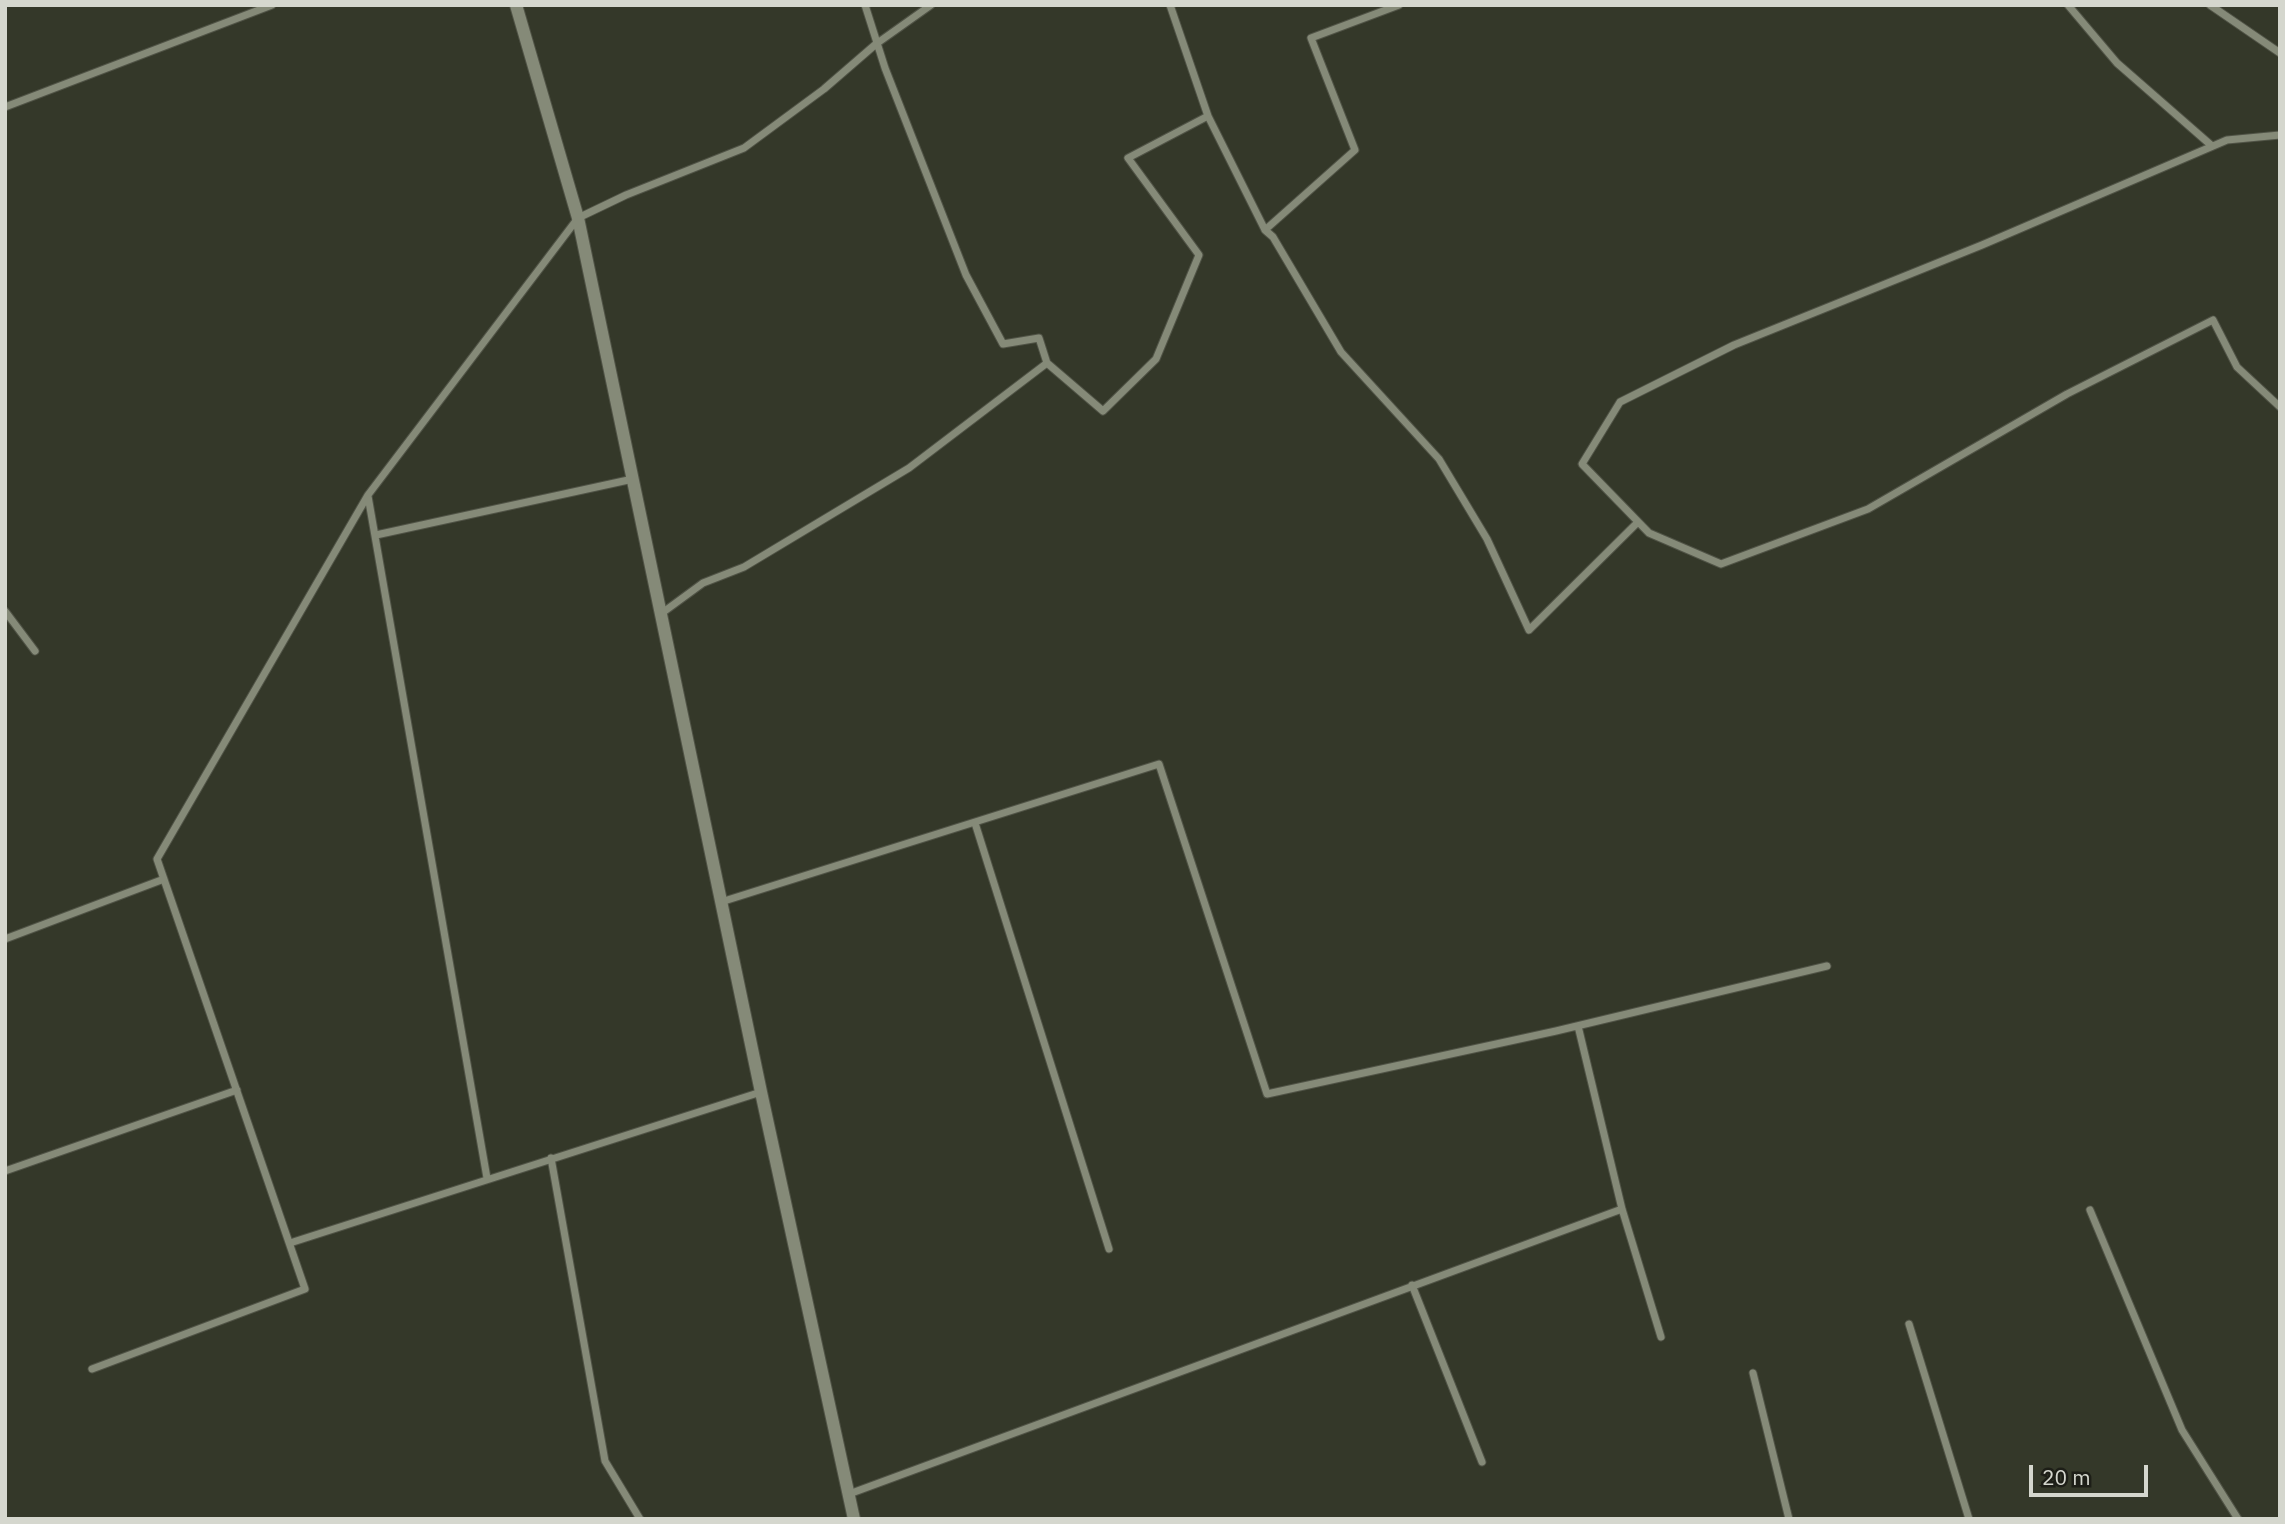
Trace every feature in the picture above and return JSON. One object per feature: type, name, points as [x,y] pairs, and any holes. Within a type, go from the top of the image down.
[{"type":"street","points":[[5,107],[272,5]]},
{"type":"street","points":[[516,5],[579,218],[761,1091],[854,1519]]},
{"type":"street","points":[[866,5],[876,44],[966,275],[1003,344],[1039,338],[1047,363],[1103,411],[1156,359],[1199,255],[1128,158],[1208,116]]},
{"type":"street","points":[[92,1369],[305,1289],[157,859],[368,495],[579,218],[626,195],[744,148],[824,89],[876,44],[931,5]]},
{"type":"street","points":[[1170,5],[1208,116],[1265,230],[1273,236],[1341,352],[1439,459],[1487,539],[1529,630],[1638,522]]},
{"type":"street","points":[[1265,230],[1355,150],[1311,38],[1399,5]]},
{"type":"street","points":[[2068,5],[2117,63],[2212,146]]},
{"type":"street","points":[[2210,5],[2280,52]]},
{"type":"street","points":[[2280,135],[2227,140],[1982,245],[1734,345],[1620,402],[1581,464],[1649,533],[1721,564],[1868,509],[2067,394],[2213,320],[2236,367],[2280,407]]},
{"type":"street","points":[[662,613],[703,583],[744,567],[909,468],[1047,363]]},
{"type":"street","points":[[376,535],[633,479]]},
{"type":"street","points":[[368,495],[487,1178]]},
{"type":"street","points":[[5,611],[35,651]]},
{"type":"street","points":[[722,902],[1159,764],[1267,1094],[1578,1026],[1827,966]]},
{"type":"street","points":[[975,823],[1109,1249]]},
{"type":"street","points":[[5,939],[164,879]]},
{"type":"street","points":[[1578,1026],[1622,1209],[1661,1337]]},
{"type":"street","points":[[5,1171],[237,1090]]},
{"type":"street","points":[[290,1243],[761,1091]]},
{"type":"street","points":[[551,1158],[605,1461],[640,1519]]},
{"type":"street","points":[[849,1494],[1622,1209]]},
{"type":"street","points":[[2090,1210],[2182,1430],[2238,1519]]},
{"type":"street","points":[[1412,1285],[1482,1462]]},
{"type":"street","points":[[1909,1324],[1969,1519]]},
{"type":"street","points":[[1754,1373],[1789,1519]]}]
